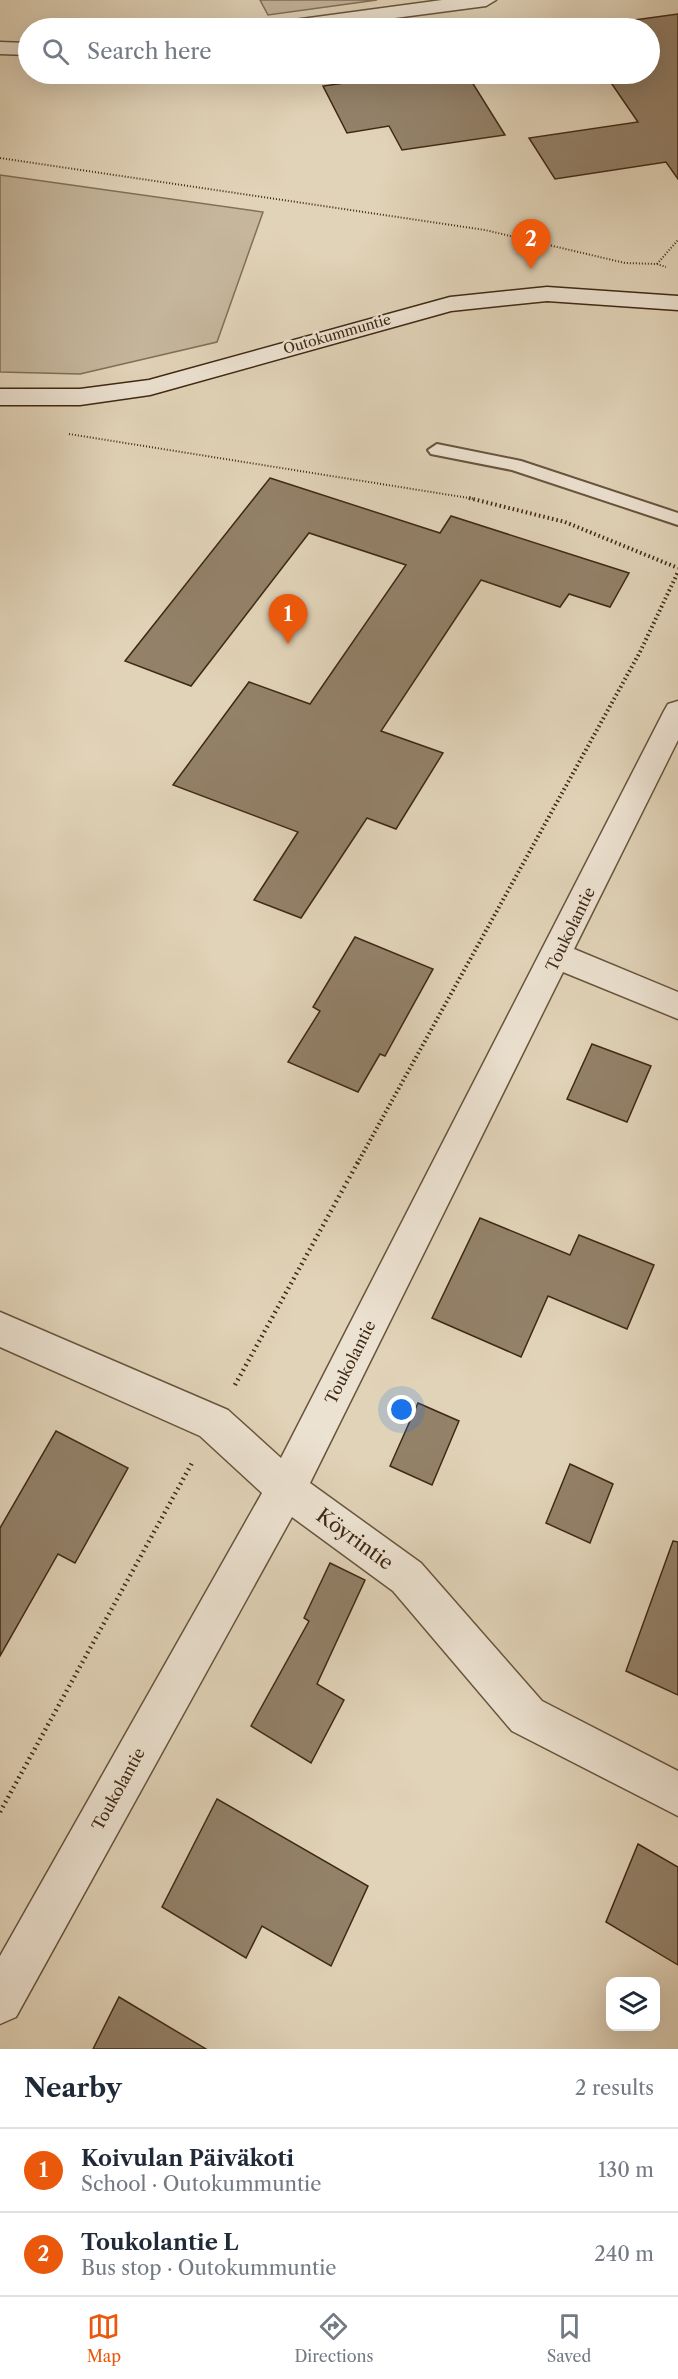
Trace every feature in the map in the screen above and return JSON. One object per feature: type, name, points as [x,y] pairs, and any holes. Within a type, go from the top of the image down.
[{"type":"street","points":[[353,18],[486,0]]},
{"type":"street","points":[[0,48],[18,49]]},
{"type":"street","name":"Outokummuntie","points":[[0,397],[80,397],[150,387],[450,304],[547,294],[678,303]]},
{"type":"street","name":"Toukolantie","points":[[0,2001],[286,1489],[557,956],[678,711]]},
{"type":"street","points":[[557,956],[678,1006]]},
{"type":"street","name":"Köyrintie","points":[[0,1329],[214,1423],[286,1489],[407,1577],[527,1716],[678,1794]]},
{"type":"lane","points":[[436,450],[515,465],[678,519]]},
{"type":"path","points":[[0,158],[485,230],[625,263],[657,264],[678,240]]},
{"type":"path","points":[[0,1812],[634,662],[678,570],[565,522],[455,494],[58,432]]},
{"type":"shaded area","points":[[260,0],[377,0],[268,15]]},
{"type":"shaded area","points":[[0,175],[263,212],[217,342],[80,374],[0,372]]},
{"type":"building","points":[[678,14],[678,179],[666,162],[555,179],[529,138],[638,122],[612,84],[660,84],[660,18],[649,18]]},
{"type":"building","points":[[337,84],[473,84],[505,135],[402,150],[389,126],[347,133],[323,86]]},
{"type":"building","points":[[270,478],[440,533],[451,516],[629,573],[610,607],[569,594],[560,607],[481,580],[381,731],[443,753],[396,829],[367,818],[301,918],[254,900],[298,832],[173,785],[249,682],[310,704],[406,565],[309,533],[191,686],[125,661]]},
{"type":"building","points":[[355,937],[433,969],[385,1056],[380,1054],[358,1092],[288,1062],[320,1011],[313,1007]]},
{"type":"building","points":[[592,1044],[651,1066],[627,1122],[567,1099]]},
{"type":"building","points":[[480,1218],[570,1255],[579,1235],[654,1265],[627,1329],[548,1296],[521,1357],[432,1318]]},
{"type":"building","points":[[418,1403],[459,1421],[432,1485],[390,1466]]},
{"type":"building","points":[[56,1431],[128,1468],[75,1563],[58,1554],[0,1656],[0,1528]]},
{"type":"building","points":[[570,1464],[613,1484],[590,1543],[546,1523]]},
{"type":"building","points":[[673,1541],[678,1542],[678,1695],[626,1671]]},
{"type":"building","points":[[330,1563],[365,1580],[317,1684],[344,1700],[311,1763],[251,1726],[309,1621],[304,1618]]},
{"type":"building","points":[[217,1799],[368,1886],[331,1966],[262,1926],[246,1958],[162,1907]]},
{"type":"building","points":[[638,1844],[678,1867],[678,1965],[606,1922]]},
{"type":"building","points":[[119,1997],[206,2049],[93,2049]]},
{"type":"place","name":"Toukolantie L","points":[[531,269]]},
{"type":"place","name":"Koivulan Päiväkoti","points":[[288,644]]}]
